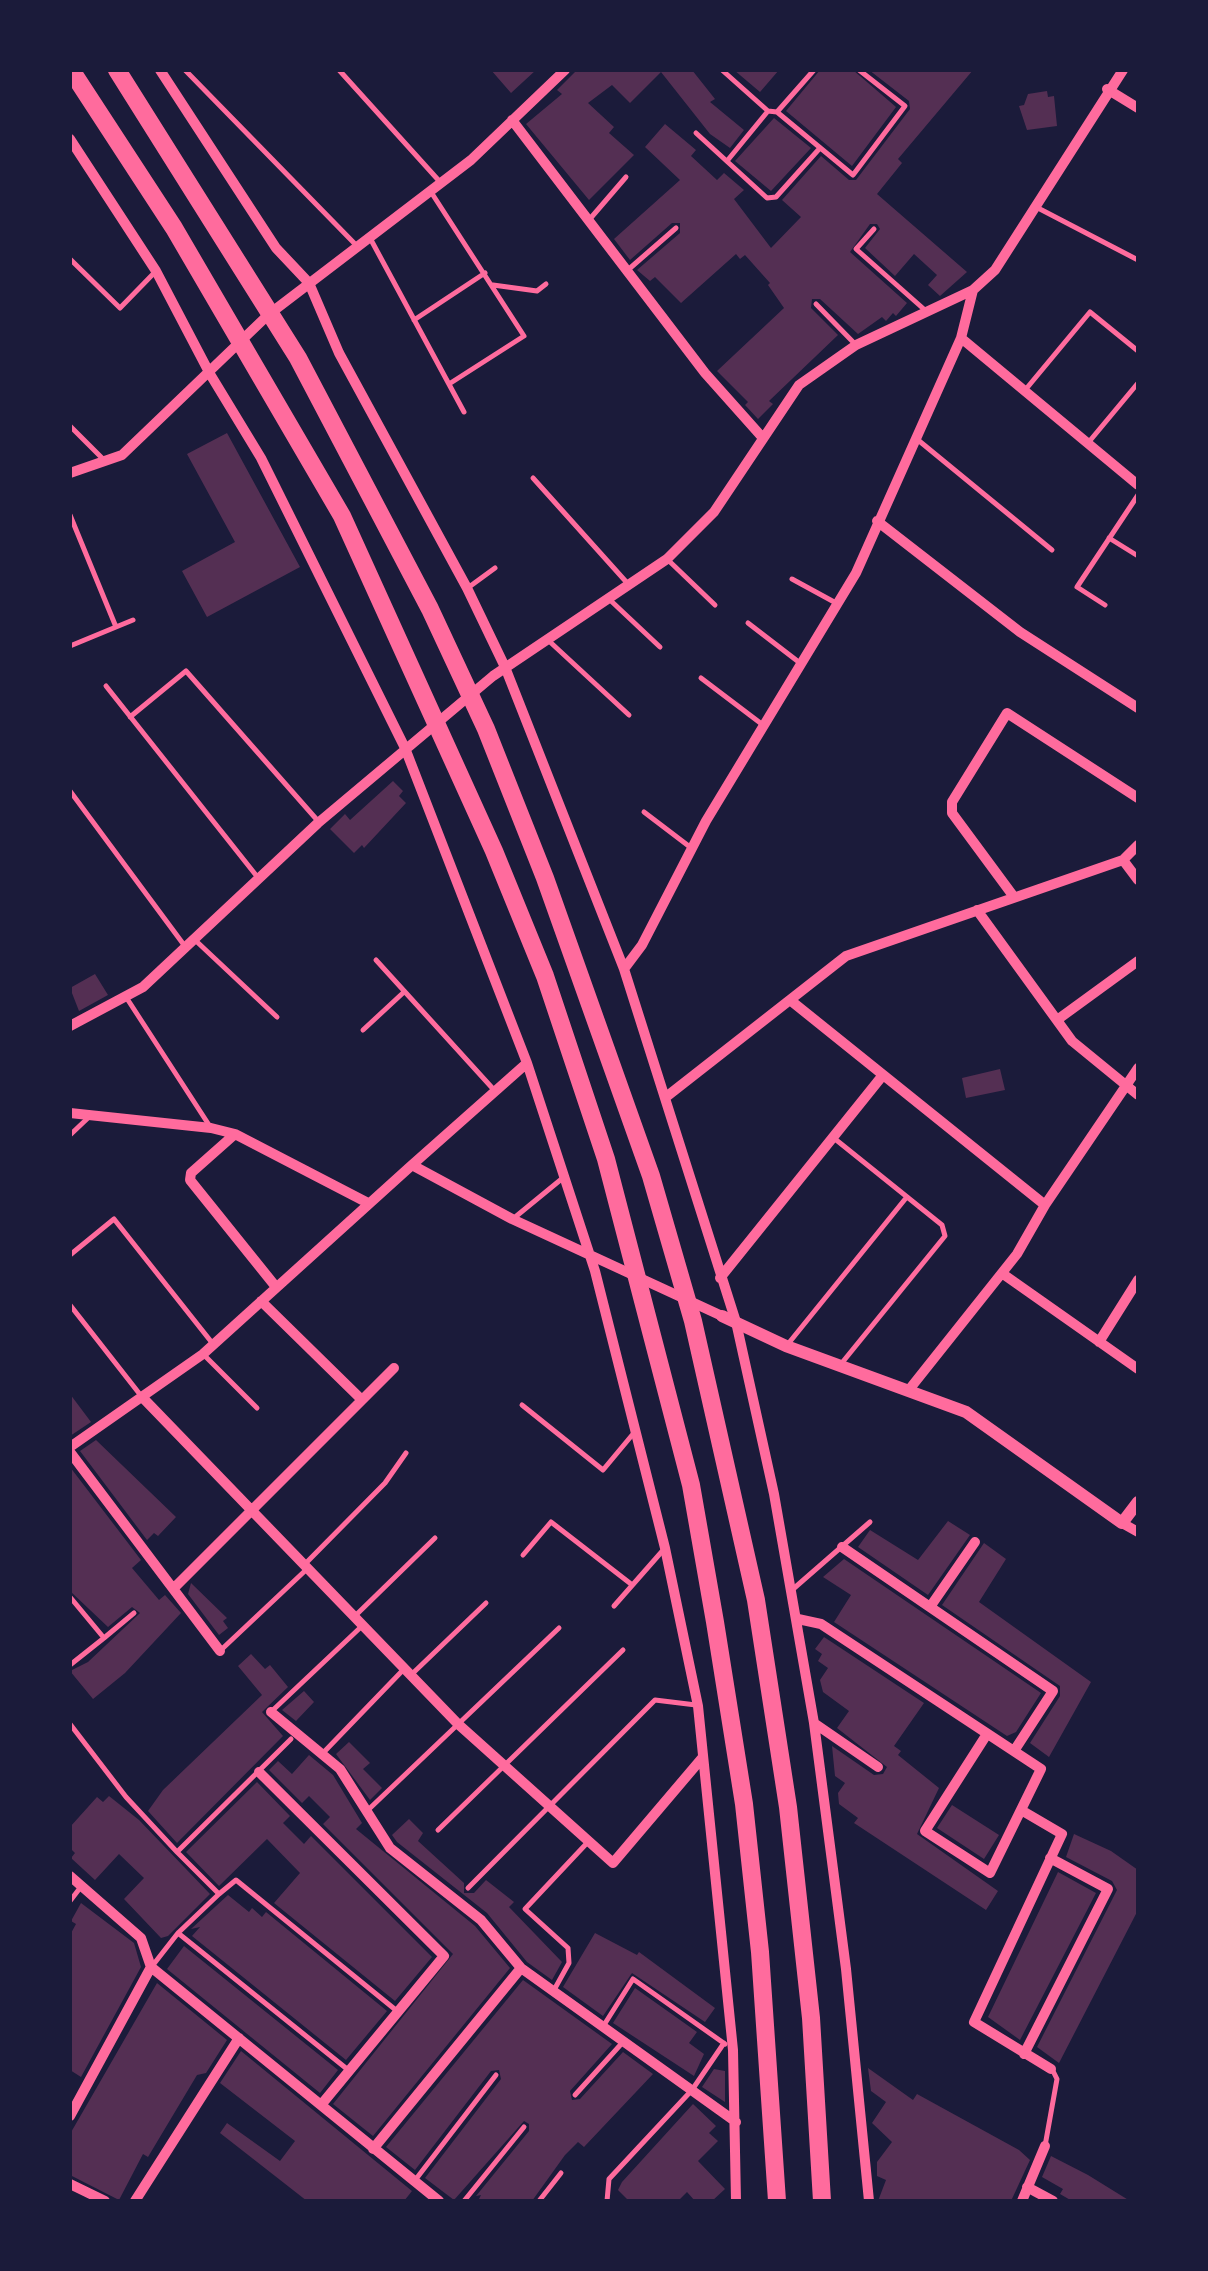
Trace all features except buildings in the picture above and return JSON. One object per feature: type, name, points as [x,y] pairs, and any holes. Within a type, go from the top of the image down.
[{"type":"highway","points":[[71,70],[174,228],[342,516],[494,851],[545,976],[594,1122],[692,1484],[716,1622],[744,1804],[760,1952],[777,2201]]},
{"type":"highway","points":[[117,70],[298,358],[430,609],[486,729],[546,878],[651,1176],[698,1340],[756,1600],[790,1826],[811,2018],[822,2201]]},
{"type":"street","points":[[70,473],[122,454],[181,395],[214,370],[298,291],[355,244],[431,192],[565,70]]},
{"type":"street","points":[[70,1026],[126,997],[190,943],[318,822],[493,676],[667,560],[714,512],[799,385],[856,345],[973,290],[995,270],[1122,70]]},
{"type":"street","points":[[162,71],[276,248],[309,284],[339,353],[467,588],[505,668],[624,969],[720,1278],[798,1620],[846,1969],[868,2201]]},
{"type":"street","points":[[1107,90],[1138,108]]},
{"type":"street","points":[[512,120],[705,373],[762,437]]},
{"type":"street","points":[[70,139],[156,271],[214,370],[408,745],[528,1063],[585,1252],[595,1271],[665,1548],[698,1706],[736,2122],[736,2201]]},
{"type":"street","points":[[624,969],[642,946],[763,725],[839,604],[961,338],[973,290]]},
{"type":"street","points":[[961,338],[1138,485]]},
{"type":"street","points":[[877,521],[1020,632],[1138,708]]},
{"type":"street","points":[[1014,898],[952,813],[952,802],[1007,713],[1138,798]]},
{"type":"street","points":[[666,1098],[846,956],[1123,860],[1138,845]]},
{"type":"street","points":[[1123,860],[1138,880]]},
{"type":"street","points":[[977,910],[1072,1041],[1138,1094]]},
{"type":"street","points":[[1057,1020],[1138,960]]},
{"type":"street","points":[[790,1000],[1045,1206]]},
{"type":"street","points":[[220,1652],[70,1450],[203,1354],[528,1063]]},
{"type":"street","points":[[908,1391],[1003,1274],[1138,1068]]},
{"type":"street","points":[[720,1278],[883,1076]]},
{"type":"street","points":[[70,1113],[235,1134],[368,1204]]},
{"type":"street","points":[[235,1134],[191,1173],[190,1180],[276,1287]]},
{"type":"street","points":[[412,1166],[512,1220],[786,1346],[966,1412],[1138,1532]]},
{"type":"street","points":[[1003,1274],[1138,1369]]},
{"type":"street","points":[[1100,1342],[1138,1280]]},
{"type":"street","points":[[261,1301],[362,1400]]},
{"type":"street","points":[[175,1587],[394,1368]]},
{"type":"street","points":[[144,1399],[458,1724],[613,1863],[703,1757]]},
{"type":"street","points":[[1122,1524],[1138,1502]]},
{"type":"street","points":[[930,1607],[974,1542]]},
{"type":"street","points":[[842,1546],[1054,1691],[1014,1751]]},
{"type":"street","points":[[798,1620],[821,1624],[1014,1751],[1041,1770],[990,1873],[926,1831],[987,1734]]},
{"type":"street","points":[[270,1712],[340,1769],[390,1848],[481,1920],[522,1968],[736,2122]]},
{"type":"street","points":[[814,1723],[878,1768]]},
{"type":"street","points":[[259,1772],[444,1956],[320,2105]]},
{"type":"street","points":[[1022,1810],[1062,1834],[974,2022],[1051,2069]]},
{"type":"street","points":[[1024,2054],[1108,1889],[1050,1858]]},
{"type":"street","points":[[70,1876],[141,1938],[152,1967],[439,2201]]},
{"type":"street","points":[[70,2116],[152,1967]]},
{"type":"street","points":[[374,2149],[522,1968]]},
{"type":"street","points":[[135,2201],[239,2038]]},
{"type":"street","points":[[1022,2201],[1044,2146]]},
{"type":"street","points":[[70,2184],[105,2201]]},
{"type":"street","points":[[1028,2187],[1053,2201]]},
{"type":"lane","points":[[185,70],[355,244]]},
{"type":"lane","points":[[339,70],[441,183]]},
{"type":"lane","points":[[722,70],[768,111],[777,112],[853,174],[905,106],[859,70]]},
{"type":"lane","points":[[777,112],[814,70]]},
{"type":"lane","points":[[727,161],[768,111]]},
{"type":"lane","points":[[696,133],[767,198],[776,197],[820,148]]},
{"type":"lane","points":[[588,220],[626,178]]},
{"type":"lane","points":[[431,192],[524,336],[449,384]]},
{"type":"lane","points":[[1036,207],[1138,260]]},
{"type":"lane","points":[[627,271],[676,228]]},
{"type":"lane","points":[[874,229],[856,250],[928,312]]},
{"type":"lane","points":[[368,236],[464,412]]},
{"type":"lane","points":[[70,259],[120,308],[156,271]]},
{"type":"lane","points":[[414,320],[485,273]]},
{"type":"lane","points":[[493,285],[537,290],[546,284]]},
{"type":"lane","points":[[816,304],[856,345]]},
{"type":"lane","points":[[1025,391],[1090,312],[1138,351]]},
{"type":"lane","points":[[1088,443],[1138,383]]},
{"type":"lane","points":[[70,426],[106,462]]},
{"type":"lane","points":[[916,438],[1052,550]]},
{"type":"lane","points":[[533,478],[631,587]]},
{"type":"lane","points":[[1105,605],[1078,588],[1138,495]]},
{"type":"lane","points":[[70,515],[116,627]]},
{"type":"lane","points":[[1109,538],[1138,556]]},
{"type":"lane","points":[[667,560],[715,605]]},
{"type":"lane","points":[[467,588],[496,568]]},
{"type":"lane","points":[[792,578],[839,604]]},
{"type":"lane","points":[[610,600],[660,646]]},
{"type":"lane","points":[[70,646],[133,620]]},
{"type":"lane","points":[[748,623],[803,665]]},
{"type":"lane","points":[[546,639],[629,715]]},
{"type":"lane","points":[[130,717],[186,671],[318,822]]},
{"type":"lane","points":[[701,678],[763,725]]},
{"type":"lane","points":[[106,686],[258,878]]},
{"type":"lane","points":[[70,791],[190,943],[277,1018]]},
{"type":"lane","points":[[644,812],[692,849]]},
{"type":"lane","points":[[376,960],[496,1092]]},
{"type":"lane","points":[[363,1030],[404,992]]},
{"type":"lane","points":[[126,997],[211,1128]]},
{"type":"lane","points":[[70,1135],[92,1115]]},
{"type":"lane","points":[[833,1138],[942,1225],[945,1236],[840,1366]]},
{"type":"lane","points":[[512,1220],[564,1177]]},
{"type":"lane","points":[[786,1346],[906,1198]]},
{"type":"lane","points":[[70,1255],[114,1220],[213,1344]]},
{"type":"lane","points":[[70,1305],[144,1399]]},
{"type":"lane","points":[[203,1354],[257,1408]]},
{"type":"lane","points":[[522,1405],[603,1470],[635,1432]]},
{"type":"lane","points":[[220,1652],[385,1483],[406,1453]]},
{"type":"lane","points":[[523,1555],[551,1522],[631,1584]]},
{"type":"lane","points":[[792,1590],[870,1522]]},
{"type":"lane","points":[[270,1712],[435,1538]]},
{"type":"lane","points":[[614,1606],[665,1548]]},
{"type":"lane","points":[[70,1597],[104,1638]]},
{"type":"lane","points":[[323,1753],[486,1603]]},
{"type":"lane","points":[[70,1666],[134,1613]]},
{"type":"lane","points":[[366,1812],[560,1628]]},
{"type":"lane","points":[[438,1830],[623,1650]]},
{"type":"lane","points":[[468,1888],[655,1700],[698,1706]]},
{"type":"lane","points":[[70,1724],[126,1797],[219,1894]]},
{"type":"lane","points":[[177,1852],[291,1739]]},
{"type":"lane","points":[[554,1990],[569,1964],[568,1948],[525,1909],[590,1841]]},
{"type":"lane","points":[[152,1967],[178,1933],[236,1880],[397,2011]]},
{"type":"lane","points":[[70,1901],[82,1886]]},
{"type":"lane","points":[[178,1933],[349,2071]]},
{"type":"lane","points":[[604,2025],[633,1979],[728,2047],[610,2179],[607,2201]]},
{"type":"lane","points":[[575,2096],[626,2040]]},
{"type":"lane","points":[[1044,2146],[1057,2079],[1051,2069]]},
{"type":"lane","points":[[414,2181],[496,2075]]},
{"type":"lane","points":[[464,2201],[524,2127]]},
{"type":"lane","points":[[539,2201],[561,2173]]}]
